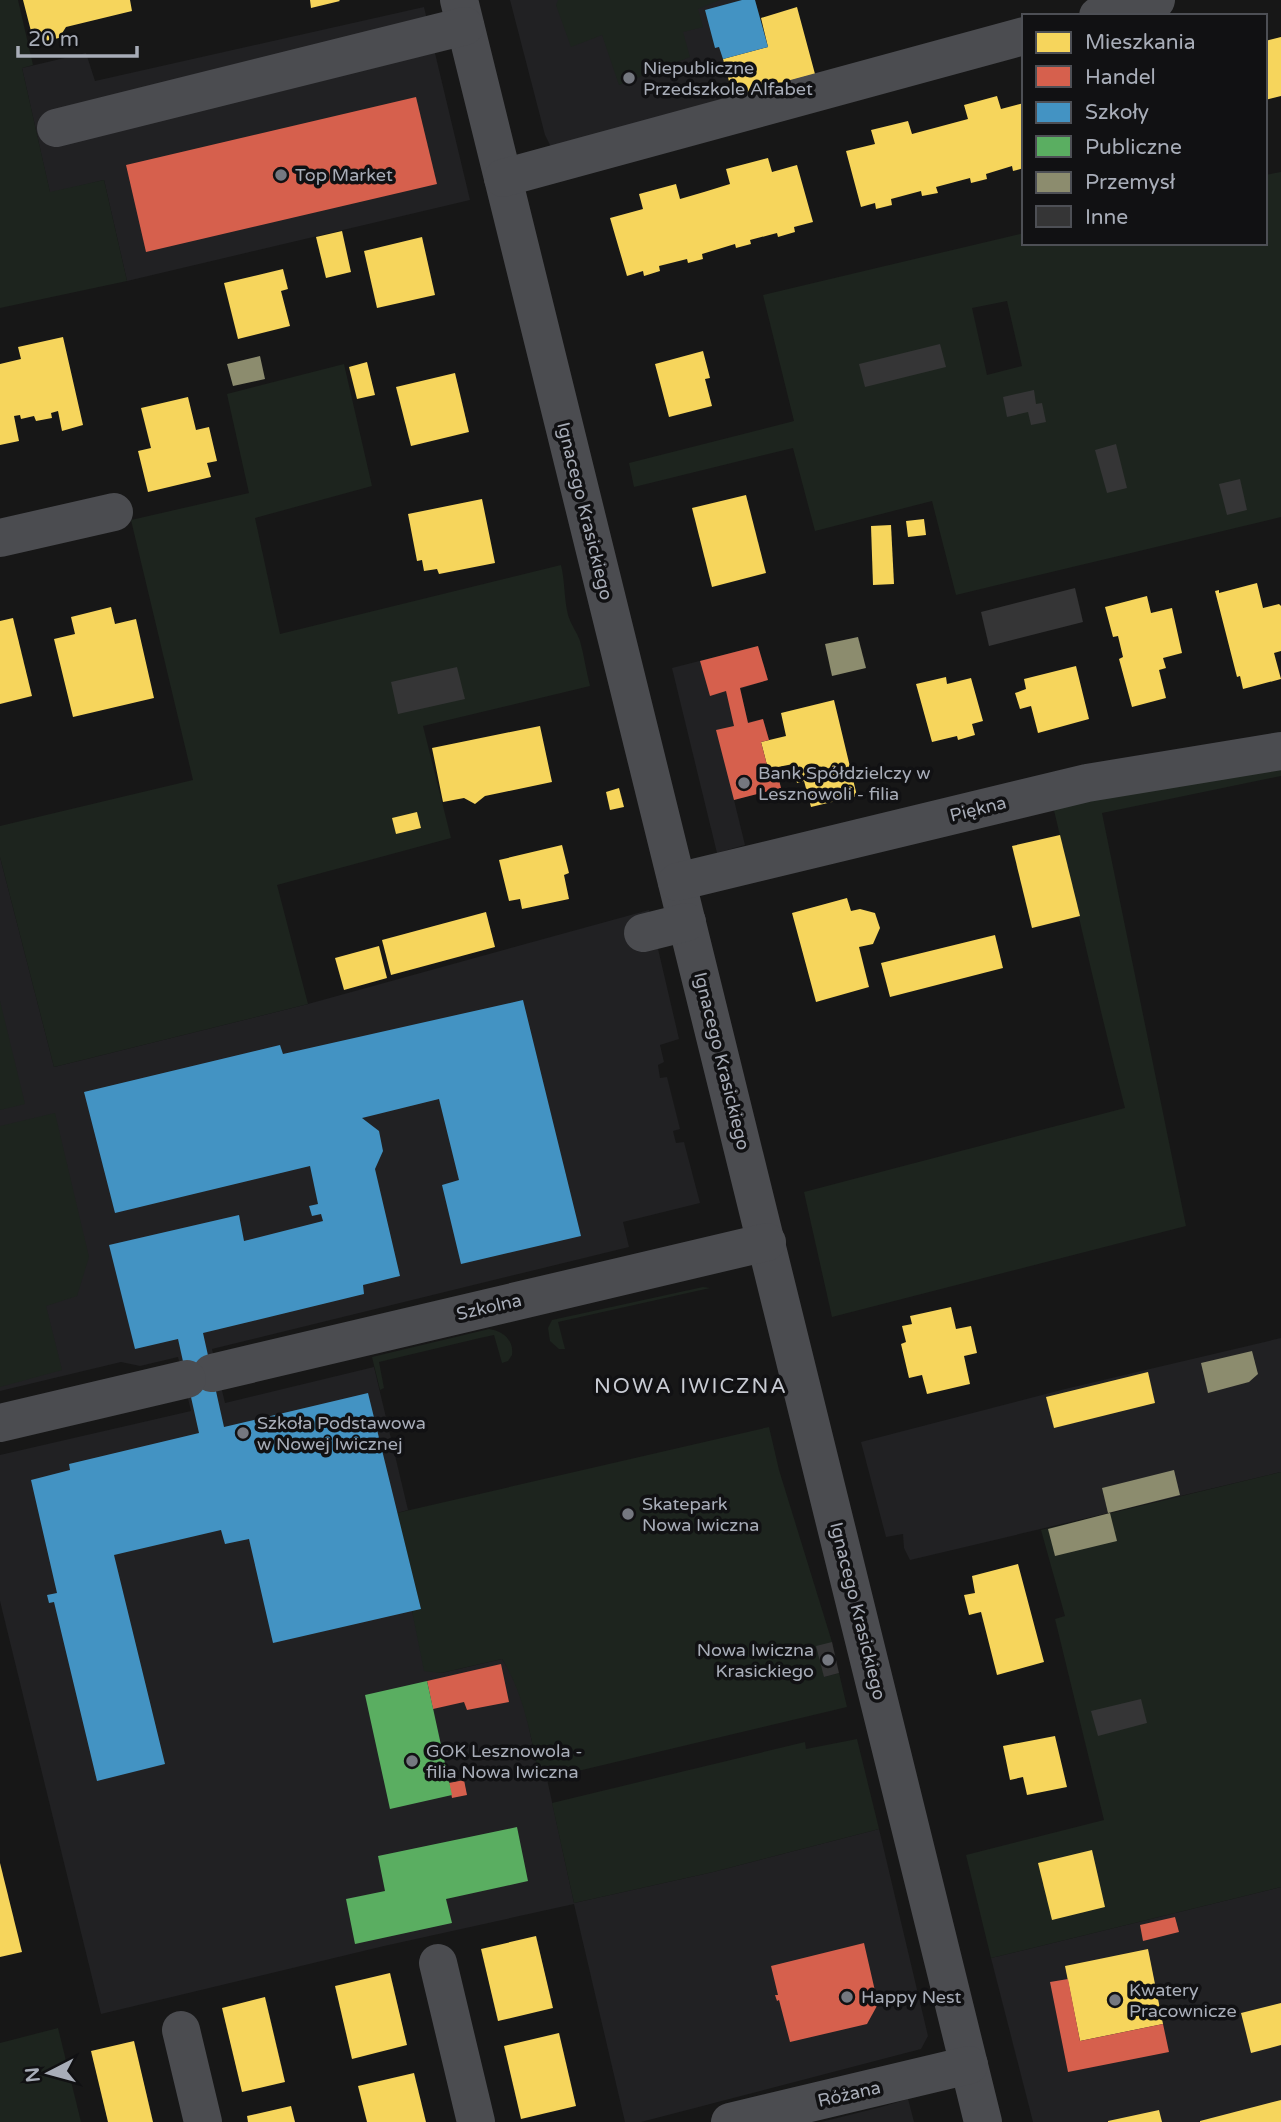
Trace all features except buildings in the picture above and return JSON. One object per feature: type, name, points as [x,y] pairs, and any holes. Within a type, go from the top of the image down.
[{"type":"street","points":[[1105,14],[1156,0]]},
{"type":"street","points":[[57,128],[462,13]]},
{"type":"street","name":"Ignacego Krasickiego","points":[[462,13],[983,2122]]},
{"type":"street","points":[[503,178],[1022,37]]},
{"type":"street","points":[[0,538],[114,512]]},
{"type":"street","name":"Piękna","points":[[677,882],[1087,783],[1281,751]]},
{"type":"street","points":[[643,933],[687,922]]},
{"type":"street","name":"Szkolna","points":[[0,1423],[766,1242]]},
{"type":"street","points":[[438,1963],[476,2122]]},
{"type":"street","points":[[181,2029],[203,2122]]},
{"type":"street","name":"Różana","points":[[730,2122],[969,2065]]},
{"type":"shaded area","points":[[0,0],[18,0],[33,65],[22,68],[50,192],[104,180],[127,281],[0,308]]},
{"type":"shaded area","name":"Niepubliczne Przedszkole Alfabet","points":[[510,0],[755,0],[768,47],[723,59],[733,96],[553,151],[545,135]]},
{"type":"shaded area","points":[[558,0],[720,0],[698,9],[703,27],[683,32],[690,57],[619,85],[602,35],[571,47],[556,5]]},
{"type":"shaded area","points":[[424,7],[470,200],[127,281],[104,180],[50,193],[22,68],[86,53],[95,81]]},
{"type":"shaded area","points":[[1281,172],[1281,517],[956,595],[932,501],[815,531],[793,448],[634,487],[629,463],[794,421],[763,295],[1022,233],[1022,245],[1267,245],[1267,175]],"holes":[[[1007,301],[1022,366],[987,375],[972,308]]]},
{"type":"shaded area","points":[[344,364],[372,486],[255,518],[280,634],[561,565],[568,615],[580,641],[590,686],[423,726],[451,838],[277,885],[308,1004],[54,1067],[0,857],[0,826],[193,780],[131,520],[249,493],[227,394]]},
{"type":"shaded area","points":[[758,646],[768,680],[740,689],[748,722],[763,719],[769,740],[761,742],[768,769],[776,768],[781,788],[734,800],[745,845],[717,853],[672,668]]},
{"type":"shaded area","points":[[1281,769],[1281,776],[1102,813],[1186,1226],[832,1317],[804,1192],[1125,1108],[1053,806]]},
{"type":"shaded area","name":"Szkoła Podstawowa w Nowej Iwicznej","points":[[0,857],[54,1067],[308,1004],[649,910],[679,1039],[660,1045],[664,1062],[658,1065],[660,1078],[667,1077],[680,1129],[673,1131],[676,1143],[684,1142],[700,1203],[623,1222],[629,1247],[212,1349],[225,1403],[374,1367],[408,1510],[397,1513],[421,1609],[412,1611],[430,1671],[441,1673],[502,1659],[514,1678],[524,1704],[540,1780],[547,1779],[574,1903],[713,1872],[879,1829],[928,2036],[921,2049],[641,2122],[625,2122],[574,1904],[384,1946],[101,2014],[0,1601],[0,1455],[191,1411],[178,1357],[140,1366],[121,1362],[0,1391]]},
{"type":"shaded area","points":[[0,1001],[25,1104],[0,1110]]},
{"type":"shaded area","points":[[55,1113],[89,1257],[77,1296],[46,1306],[62,1370],[0,1387],[0,1126]]},
{"type":"shaded area","points":[[703,1287],[710,1288],[558,1322],[565,1349],[559,1349],[550,1341],[548,1328],[552,1320]]},
{"type":"shaded area","points":[[489,1329],[503,1334],[509,1341],[512,1355],[508,1361],[502,1363],[494,1335],[480,1338],[379,1362],[384,1388],[380,1390],[372,1357]]},
{"type":"shaded area","points":[[1281,1338],[1281,1472],[910,1560],[904,1548],[903,1534],[886,1537],[861,1442],[1065,1389]]},
{"type":"shaded area","points":[[769,1427],[779,1470],[832,1642],[824,1677],[839,1673],[847,1707],[540,1780],[522,1702],[502,1659],[441,1673],[424,1671],[412,1611],[421,1609],[397,1513]]},
{"type":"shaded area","points":[[1281,1472],[1281,1887],[991,1958],[966,1855],[1104,1820],[1055,1619],[1065,1616],[1041,1530]]},
{"type":"shaded area","points":[[857,1739],[879,1829],[713,1872],[574,1903],[552,1803],[805,1742],[806,1749]]},
{"type":"shaded area","points":[[1281,1887],[1281,2122],[1033,2122],[991,1958]]},
{"type":"shaded area","points":[[58,2028],[81,2122],[0,2122],[0,2043]]},
{"type":"shaded area","points":[[908,2099],[914,2122],[821,2122],[881,2107]]},
{"type":"place","name":"Niepubliczne Przedszkole Alfabet","points":[[629,78]]},
{"type":"place","name":"Top Market","points":[[281,175]]},
{"type":"place","name":"Bank Spółdzielczy w Lesznowoli - filia","points":[[744,783]]},
{"type":"place","name":"Szkoła Podstawowa w Nowej Iwicznej","points":[[243,1433]]},
{"type":"place","name":"Skatepark Nowa Iwiczna","points":[[628,1514]]},
{"type":"place","name":"Nowa Iwiczna Krasickiego","points":[[828,1660]]},
{"type":"place","name":"GOK Lesznowola - filia Nowa Iwiczna","points":[[412,1761]]},
{"type":"place","name":"Happy Nest","points":[[847,1997]]},
{"type":"place","name":"Kwatery Pracownicze","points":[[1115,2000]]},
{"type":"district","name":"NOWA IWICZNA","points":[[691,1386]]}]
